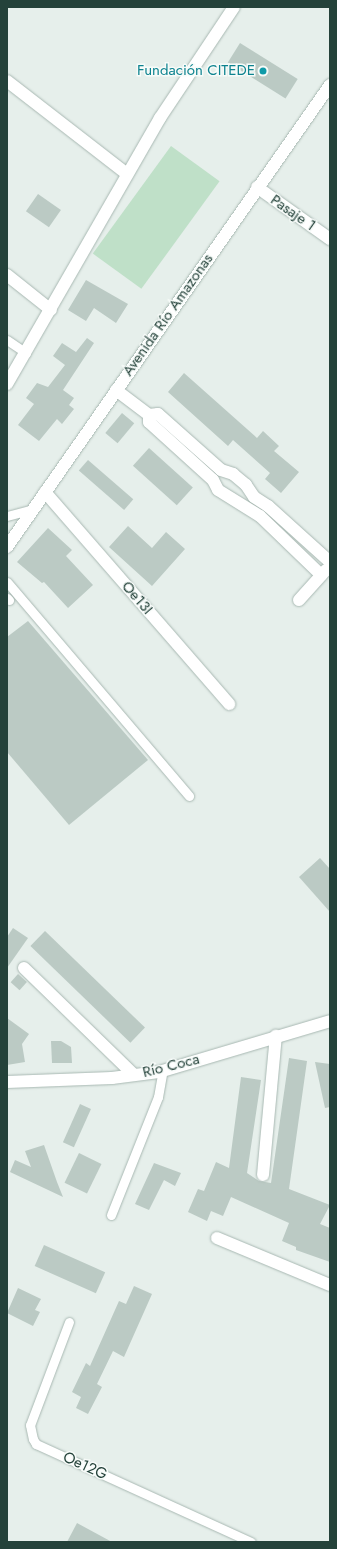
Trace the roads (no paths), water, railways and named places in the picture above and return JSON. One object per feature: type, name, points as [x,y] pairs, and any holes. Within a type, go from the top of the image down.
[{"type":"street","points":[[7,384],[51,310],[160,118],[234,7]]},
{"type":"street","points":[[7,80],[127,174]]},
{"type":"street","name":"Avenida Río Amazonas","points":[[7,547],[256,187],[330,84]]},
{"type":"street","name":"Pasaje 1","points":[[256,187],[330,239]]},
{"type":"street","points":[[7,275],[51,310]]},
{"type":"street","points":[[116,390],[149,415],[158,414],[186,438],[217,475],[218,490],[234,501],[250,501],[288,524],[330,562]]},
{"type":"street","points":[[149,415],[149,422],[177,447],[217,475],[233,474],[246,485],[250,501],[279,534],[326,570],[299,600]]},
{"type":"street","points":[[177,447],[186,438]]},
{"type":"street","name":"Oe13I","points":[[45,492],[229,704]]},
{"type":"street","points":[[279,534],[288,524]]},
{"type":"street","points":[[24,968],[134,1075]]},
{"type":"street","name":"Río Coca","points":[[7,1082],[134,1075],[163,1070],[330,1021]]},
{"type":"street","points":[[263,1175],[276,1036]]},
{"type":"street","points":[[217,1238],[330,1285]]},
{"type":"lane","points":[[7,340],[26,353]]},
{"type":"lane","points":[[7,516],[33,509]]},
{"type":"lane","points":[[7,582],[189,796]]},
{"type":"lane","points":[[111,1215],[158,1097],[163,1070]]},
{"type":"lane","name":"Oe12G","points":[[69,1322],[30,1425],[32,1439],[36,1444],[252,1542]]},
{"type":"place","name":"Fundación CITEDE","points":[[263,71]]}]
